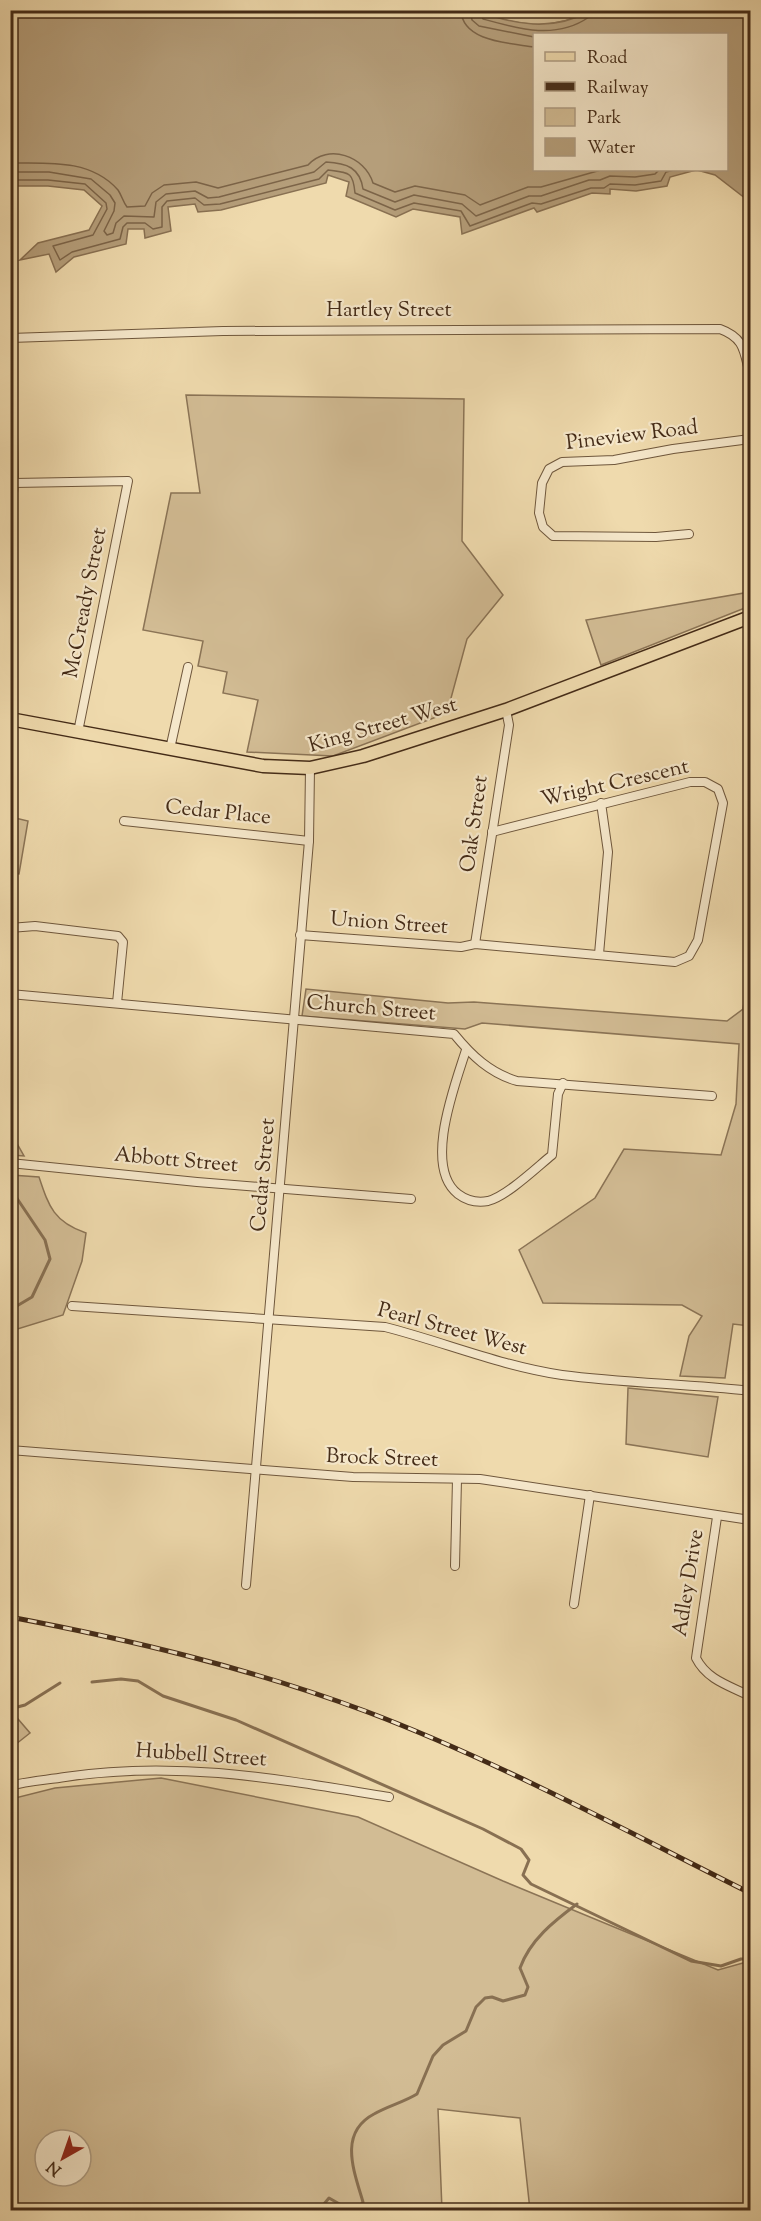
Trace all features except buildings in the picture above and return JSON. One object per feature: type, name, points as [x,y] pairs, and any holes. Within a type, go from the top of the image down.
[{"type":"main road","name":"King Street West","points":[[10,719],[262,766],[310,768],[363,756],[506,710],[750,616]]},
{"type":"street","name":"Hartley Street","points":[[11,338],[235,331],[720,329],[735,335],[743,346],[750,375]]},
{"type":"street","points":[[10,523],[14,483],[11,338]]},
{"type":"street","name":"Pineview Road","points":[[690,534],[553,536],[543,527],[539,513],[543,483],[549,469],[562,462],[614,460],[673,448],[750,439]]},
{"type":"street","name":"McCready Street","points":[[14,483],[128,481],[78,732]]},
{"type":"street","points":[[170,749],[188,668]]},
{"type":"street","name":"Oak Street","points":[[475,944],[509,725],[506,710]]},
{"type":"street","name":"Cedar Street","points":[[246,1585],[258,1469],[309,841],[312,786],[310,768]]},
{"type":"street","name":"Wright Crescent","points":[[475,944],[675,962],[689,957],[698,940],[723,803],[718,789],[705,782],[690,782],[492,832]]},
{"type":"street","points":[[599,954],[608,852],[601,803]]},
{"type":"street","name":"Cedar Place","points":[[124,821],[309,841]]},
{"type":"street","points":[[10,928],[35,926],[118,936],[123,942],[117,1003]]},
{"type":"street","name":"Union Street","points":[[300,935],[462,947],[475,944]]},
{"type":"street","name":"Church Street","points":[[10,994],[454,1034],[466,1050],[498,1076],[517,1081],[712,1096]]},
{"type":"street","points":[[466,1050],[449,1104],[442,1157],[443,1173],[449,1186],[461,1196],[474,1202],[490,1200],[552,1155],[558,1094],[562,1083]]},
{"type":"street","name":"Abbott Street","points":[[14,1163],[411,1199]]},
{"type":"street","name":"Pearl Street West","points":[[72,1306],[385,1327],[434,1339],[510,1365],[563,1375],[750,1391]]},
{"type":"street","name":"Brock Street","points":[[10,1450],[353,1477],[480,1479],[717,1517],[750,1520]]},
{"type":"street","points":[[455,1566],[457,1479]]},
{"type":"street","points":[[574,1604],[590,1495]]},
{"type":"street","name":"Adley Drive","points":[[717,1517],[696,1658],[712,1678],[750,1696]]},
{"type":"street","name":"Hubbell Street","points":[[10,1786],[111,1770],[159,1768],[280,1780],[389,1797]]},
{"type":"green space","points":[[475,11],[589,11],[561,22],[533,24],[504,20]]},
{"type":"green space","points":[[186,395],[464,399],[462,541],[503,595],[467,639],[447,713],[333,756],[247,752],[258,700],[223,693],[227,672],[198,666],[203,641],[143,630],[171,493],[200,493]]},
{"type":"green space","points":[[750,592],[750,606],[601,665],[586,620]]},
{"type":"green space","points":[[11,817],[28,821],[19,874],[11,873]]},
{"type":"green space","points":[[750,962],[750,1326],[733,1324],[725,1378],[680,1376],[689,1336],[702,1316],[682,1305],[543,1303],[519,1250],[595,1198],[624,1149],[721,1155],[736,1104],[739,1044],[482,1023],[465,1029],[302,1016],[306,989],[448,1003],[474,1002],[727,1021],[743,1009]]},
{"type":"green space","points":[[11,1133],[24,1156],[11,1155]]},
{"type":"green space","points":[[11,1175],[39,1177],[54,1212],[67,1224],[86,1233],[82,1261],[63,1315],[11,1331],[11,1267],[15,1266],[11,1251]]},
{"type":"green space","points":[[628,1388],[718,1397],[708,1457],[626,1444]]},
{"type":"green space","points":[[11,1717],[18,1719],[30,1733],[11,1748]]},
{"type":"green space","points":[[161,1778],[358,1817],[503,1881],[718,1970],[750,1961],[750,2210],[530,2210],[520,2118],[438,2109],[442,2210],[11,2210],[11,1799],[55,1788]]},
{"type":"water","points":[[475,10],[519,22],[547,24],[575,18],[589,11],[750,11],[750,202],[715,175],[701,171],[728,171],[728,33],[533,33],[533,171],[692,171],[670,177],[667,186],[636,191],[610,189],[610,194],[592,193],[537,212],[534,208],[462,234],[460,217],[413,209],[396,217],[346,196],[349,182],[328,175],[326,183],[221,210],[198,212],[195,204],[168,207],[171,231],[145,238],[144,229],[128,229],[126,244],[74,257],[56,272],[49,254],[20,260],[38,243],[89,230],[102,206],[84,190],[48,186],[11,186],[11,11]]},
{"type":"waterway","points":[[10,1188],[45,1240],[50,1259],[32,1297],[10,1310]]},
{"type":"waterway","points":[[92,1682],[121,1679],[138,1681],[163,1696],[236,1720],[483,1829],[521,1849],[529,1860],[523,1875],[531,1884],[691,1961],[721,1966],[741,1959],[750,1959]]},
{"type":"waterway","points":[[10,1709],[25,1705],[60,1683]]},
{"type":"waterway","points":[[357,2210],[363,2202],[353,2166],[352,2142],[356,2131],[374,2114],[417,2094],[433,2056],[443,2045],[466,2031],[476,2007],[485,1998],[492,1997],[503,2001],[525,1995],[528,1987],[520,1968],[524,1958],[536,1940],[577,1904]]},
{"type":"waterway","points":[[319,2210],[329,2198],[350,2210]]},
{"type":"railway","points":[[10,1617],[190,1656],[278,1681],[365,1711],[512,1774],[750,1893]]}]
